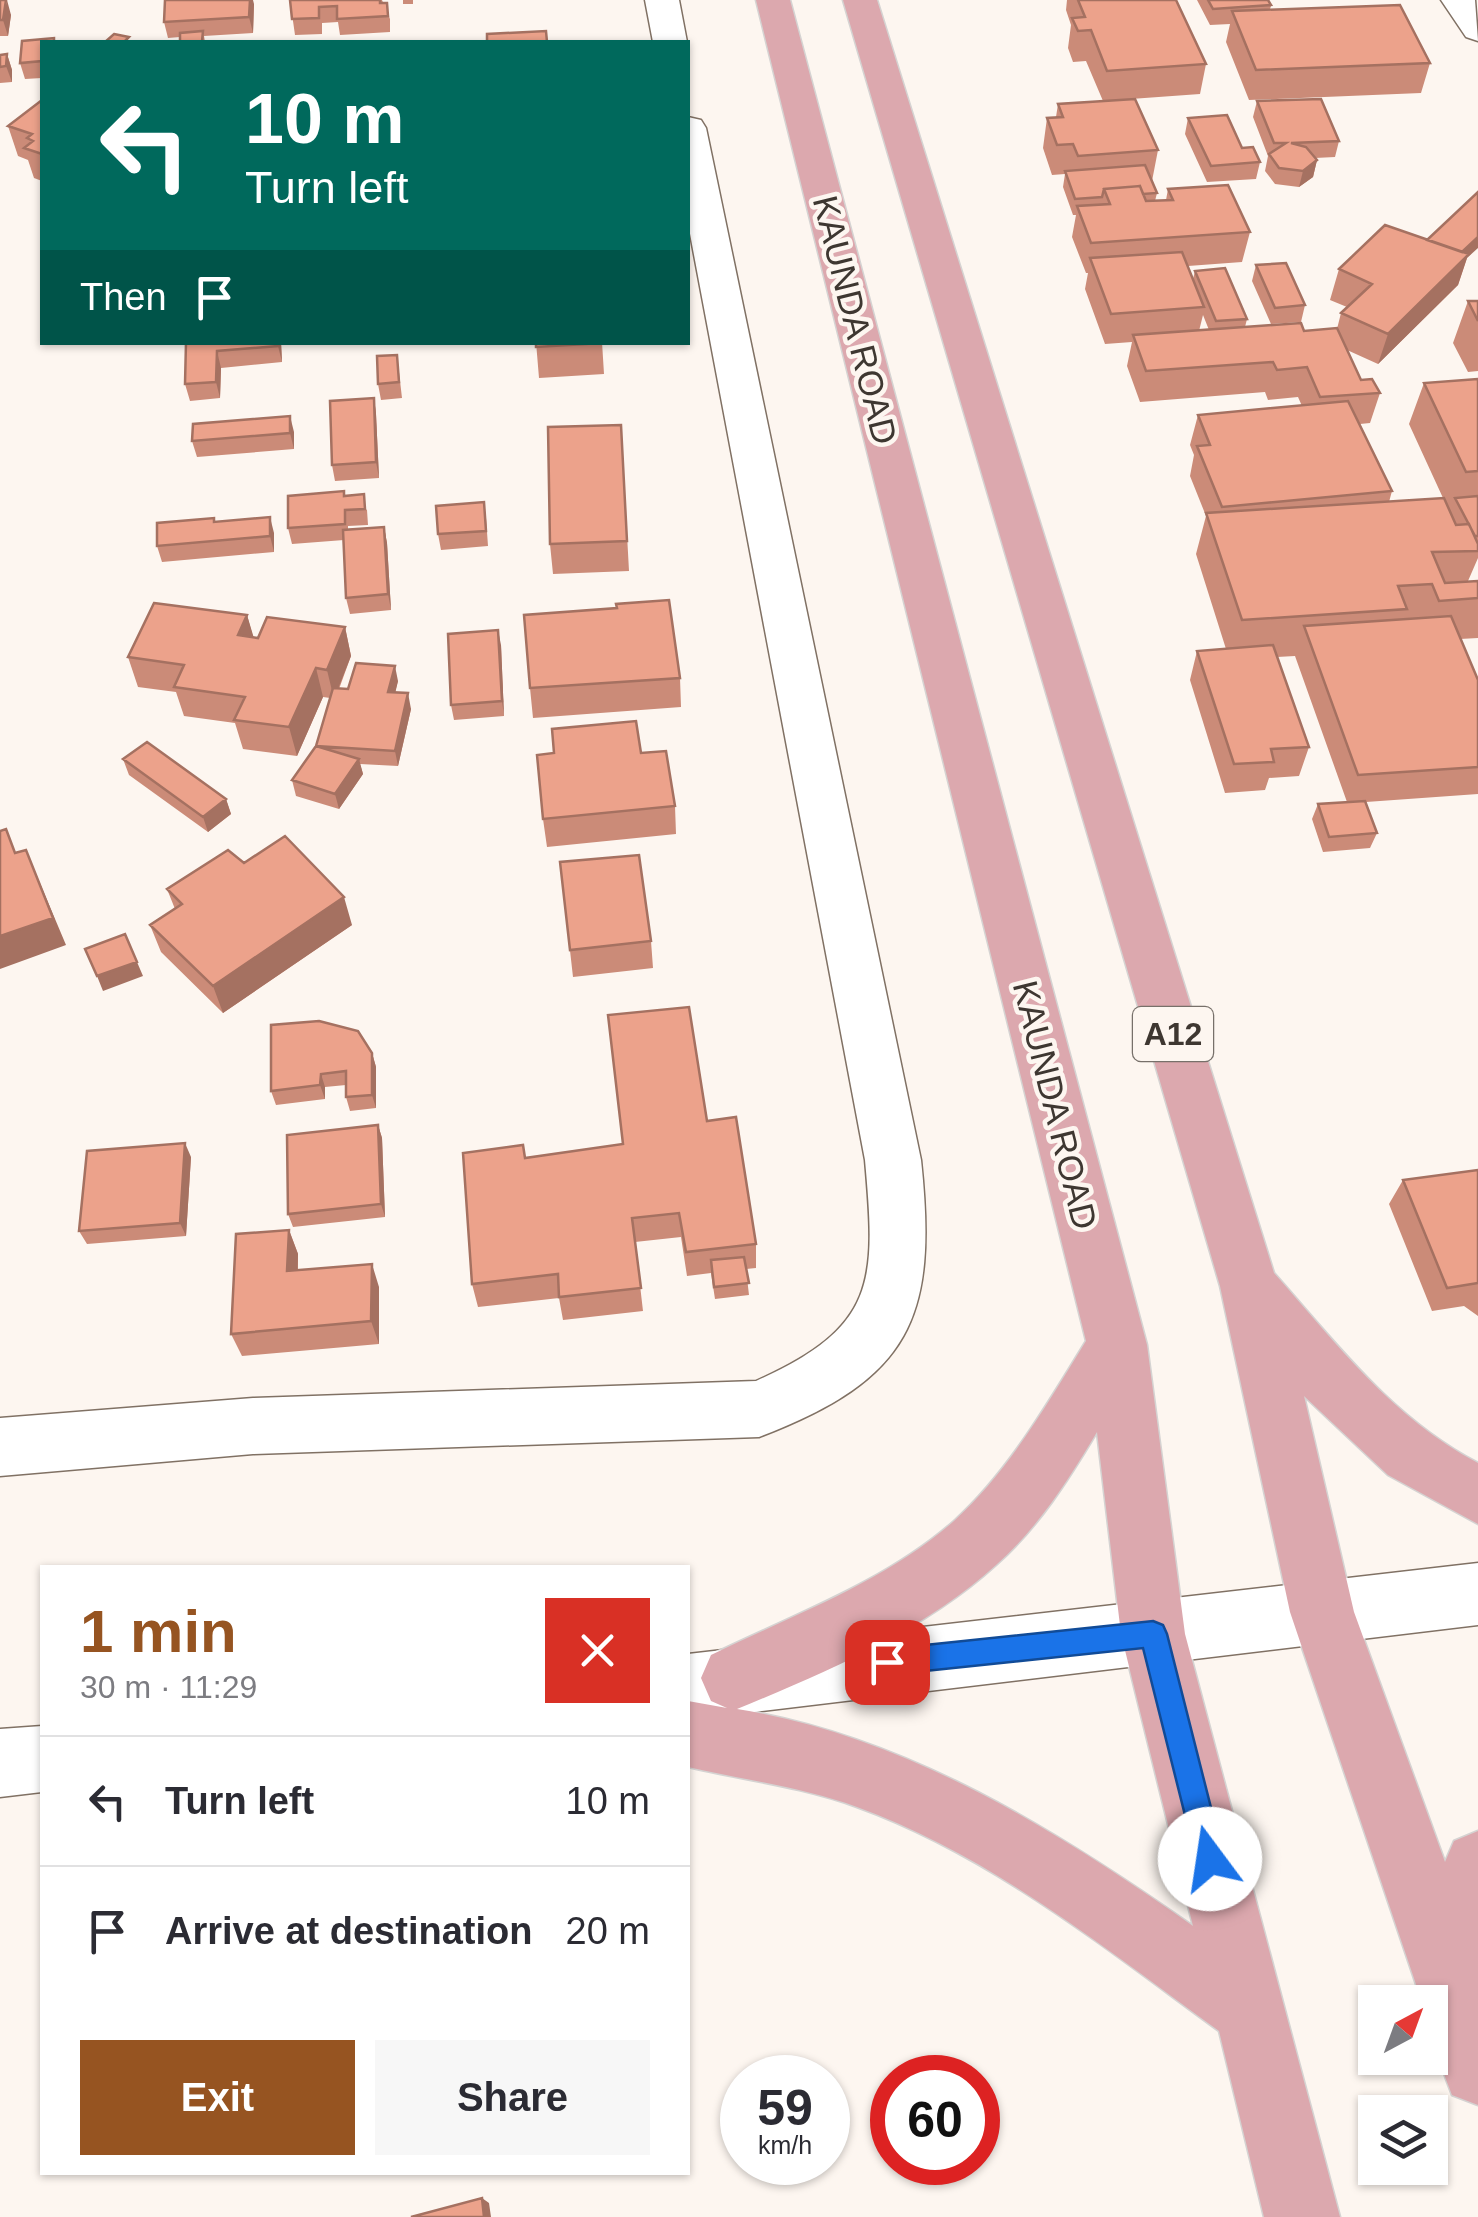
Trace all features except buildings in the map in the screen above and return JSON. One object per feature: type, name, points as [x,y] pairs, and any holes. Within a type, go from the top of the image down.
[{"type":"main road","name":"KAUNDA ROAD","points":[[772,0],[1117,1345],[1153,1634],[1302,2217]]},
{"type":"main road","name":"A12","points":[[860,0],[1249,1286],[1322,1612],[1448,1970],[1478,2069]]},
{"type":"main road","points":[[1249,1286],[1354,1410],[1425,1470],[1478,1495]]},
{"type":"main road","points":[[711,1682],[896,1596],[975,1543],[1053,1448],[1117,1345]]},
{"type":"main road","points":[[690,1734],[800,1755],[907,1795],[1073,1881],[1248,2009]]},
{"type":"main road","points":[[1448,1970],[1478,1865]]},
{"type":"street","points":[[662,0],[670,40]]},
{"type":"street","points":[[1458,0],[1478,30]]},
{"type":"street","points":[[0,1447],[254,1426],[759,1409],[809,1389],[861,1350],[889,1314],[903,1240],[894,1160],[690,138]]},
{"type":"street","points":[[711,1682],[1478,1594]]},
{"type":"street","points":[[0,1763],[40,1759]]},
{"type":"route","points":[[887,1662],[1153,1634],[1210,1859]]}]
